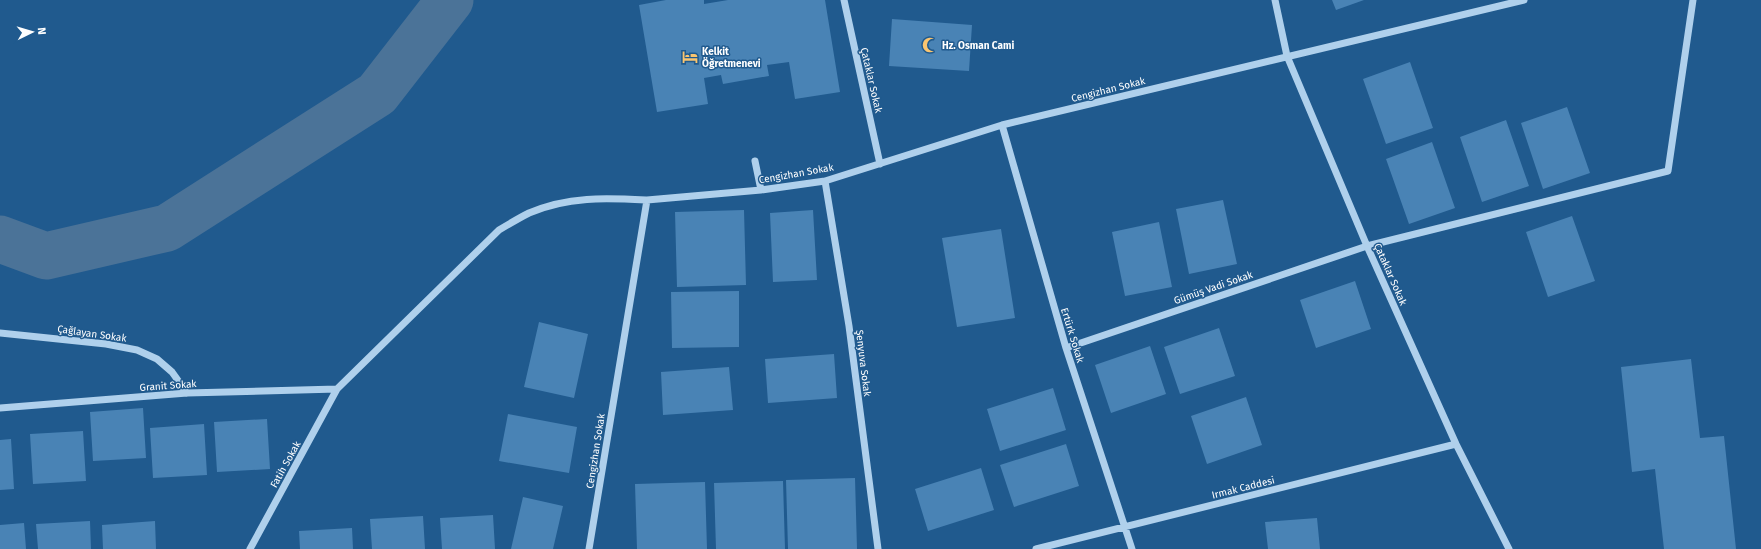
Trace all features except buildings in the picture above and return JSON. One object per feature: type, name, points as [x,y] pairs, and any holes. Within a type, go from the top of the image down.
[{"type":"street","name":"Çataklar Sokak","points":[[844,0],[880,164]]},
{"type":"street","name":"Çataklar Sokak","points":[[1275,0],[1287,56],[1367,246],[1456,444],[1509,549]]},
{"type":"street","name":"Cengizhan Sokak","points":[[589,549],[647,200],[761,190],[824,181],[1002,125],[1524,0]]},
{"type":"street","name":"Gümüş Vadi Sokak","points":[[1066,348],[1367,246],[1668,171],[1693,0]]},
{"type":"street","name":"Ertürk Sokak","points":[[1002,125],[1066,348],[1132,549]]},
{"type":"street","points":[[755,161],[761,190]]},
{"type":"street","name":"Şenyuva Sokak","points":[[824,181],[850,326],[878,549]]},
{"type":"street","name":"Fatih Sokak","points":[[250,549],[337,389],[499,230],[529,213],[559,203],[594,198],[647,200]]},
{"type":"street","name":"Çağlayan Sokak","points":[[0,333],[106,344],[138,350],[157,359],[172,372],[187,393]]},
{"type":"street","name":"Granit Sokak","points":[[0,408],[187,393],[337,389]]},
{"type":"street","name":"Irmak Caddesi","points":[[1036,549],[1456,444]]},
{"type":"waterway","points":[[0,239],[46,256],[167,228],[377,94],[450,0]]},
{"type":"place","name":"Hz. Osman Cami","points":[[930,45]]},
{"type":"place","name":"Kelkit Öğretmenevi","points":[[690,57]]}]
